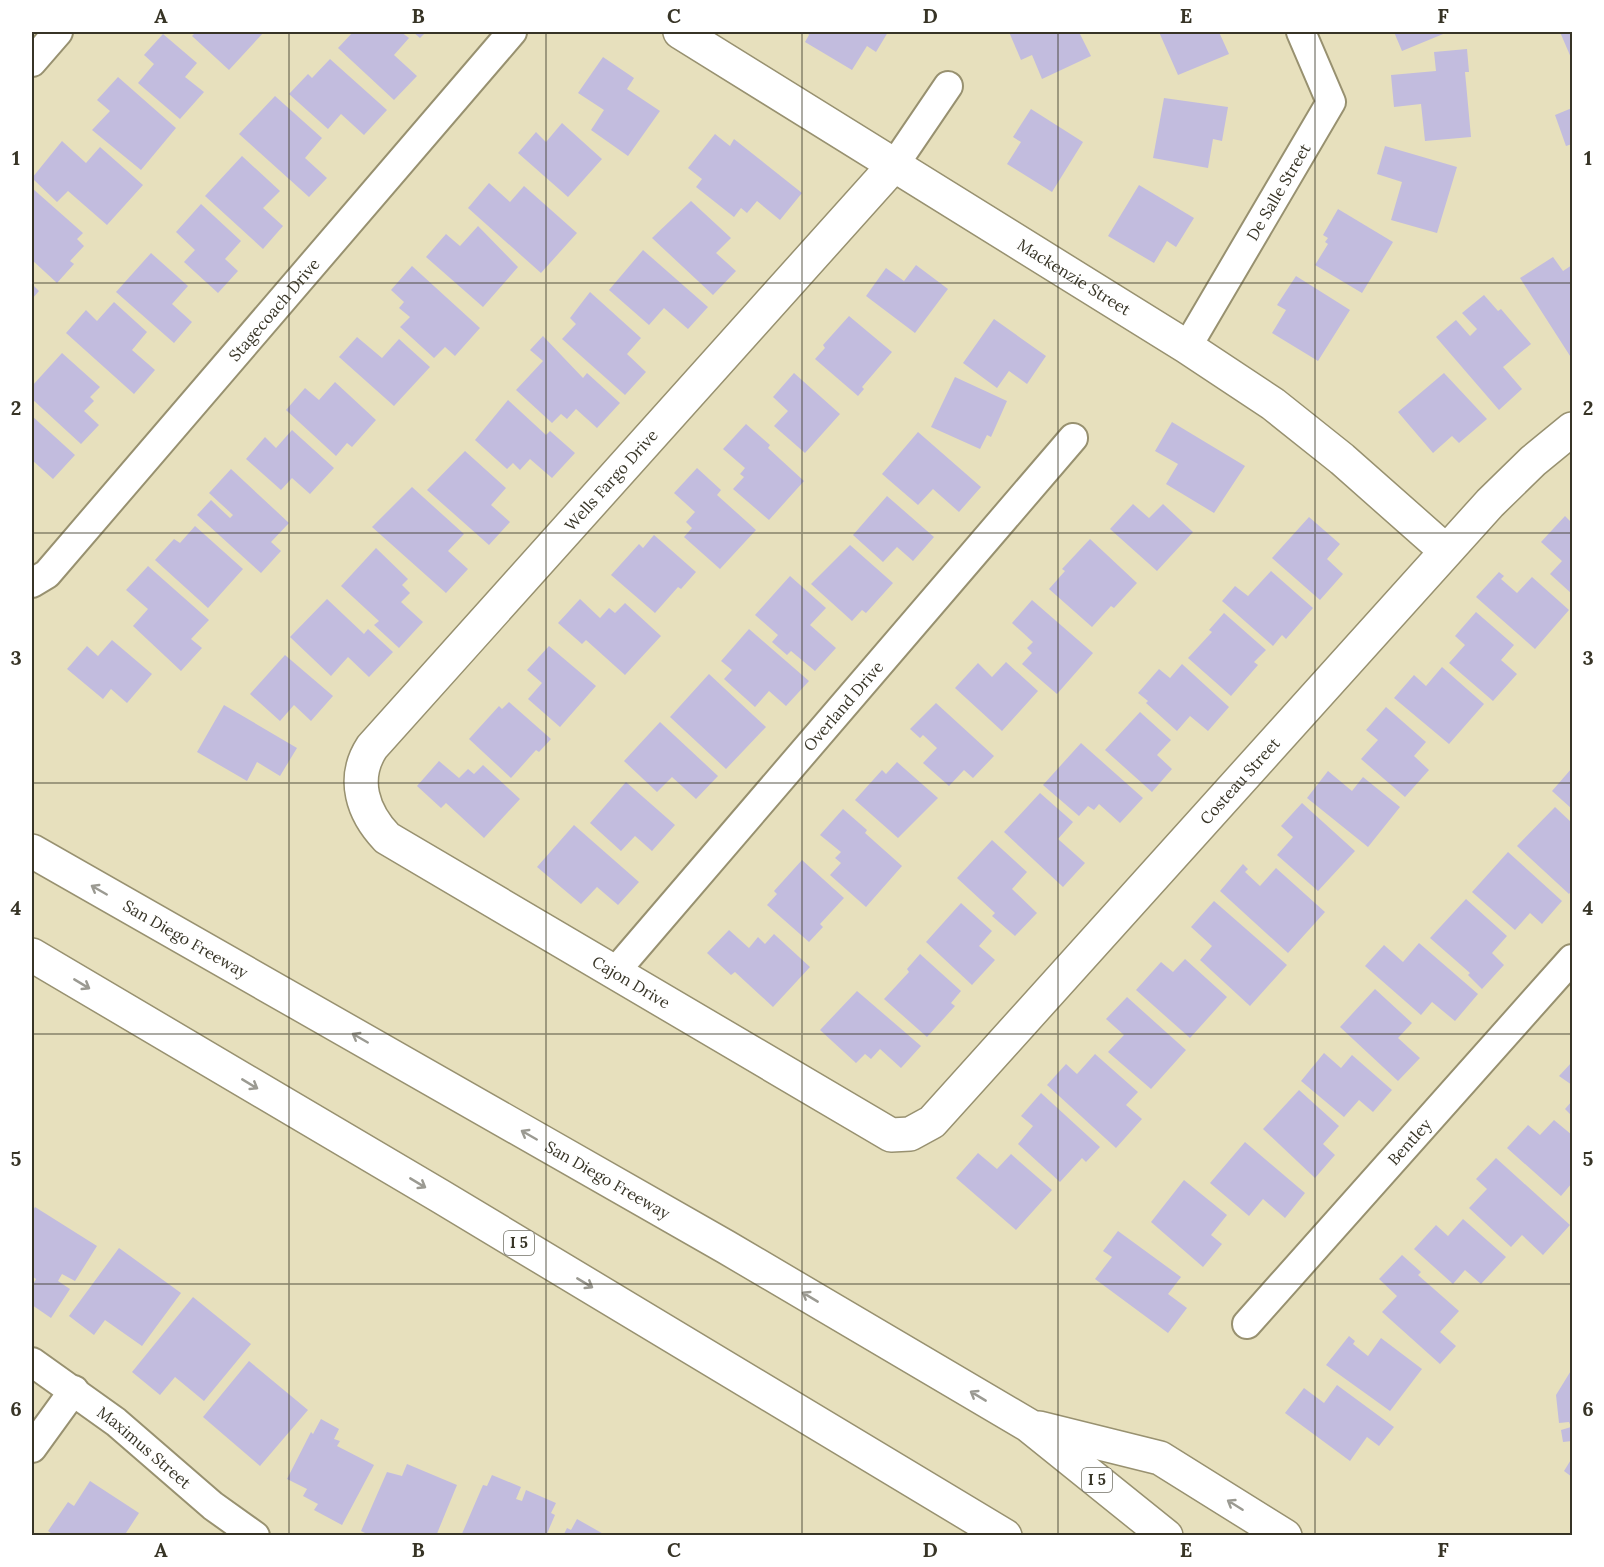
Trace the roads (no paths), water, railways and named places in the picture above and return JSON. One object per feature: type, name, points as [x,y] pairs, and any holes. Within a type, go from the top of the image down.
[{"type":"main road","name":"Mackenzie Street","points":[[680,32],[895,164],[1274,404],[1342,459],[1446,551]]},
{"type":"main road","name":"Wells Fargo Drive","points":[[366,809],[361,782],[365,756],[372,747],[895,164]]},
{"type":"main road","name":"Costeau Street","points":[[910,1134],[932,1122],[1446,551],[1533,461],[1572,429]]},
{"type":"main road","name":"Cajon Drive","points":[[366,809],[374,824],[387,838],[891,1135],[910,1134]]},
{"type":"main road","name":"San Diego Freeway","points":[[32,851],[726,1247],[1028,1425],[1166,1536]]},
{"type":"main road","name":"I 5","points":[[32,955],[440,1196],[1005,1536]]},
{"type":"main road","points":[[1028,1425],[1160,1458],[1285,1536]]},
{"type":"street","points":[[32,62],[58,32]]},
{"type":"street","name":"Stagecoach Drive","points":[[32,583],[47,574],[512,32]]},
{"type":"street","name":"De Salle Street","points":[[1187,347],[1331,102],[1301,32]]},
{"type":"street","points":[[895,164],[948,86]]},
{"type":"street","name":"Overland Drive","points":[[614,973],[1073,438]]},
{"type":"street","name":"Bentley","points":[[1247,1324],[1572,959]]},
{"type":"street","name":"Maximus Street","points":[[32,1362],[116,1422],[213,1506],[255,1536]]},
{"type":"street","points":[[32,1448],[74,1390]]}]
